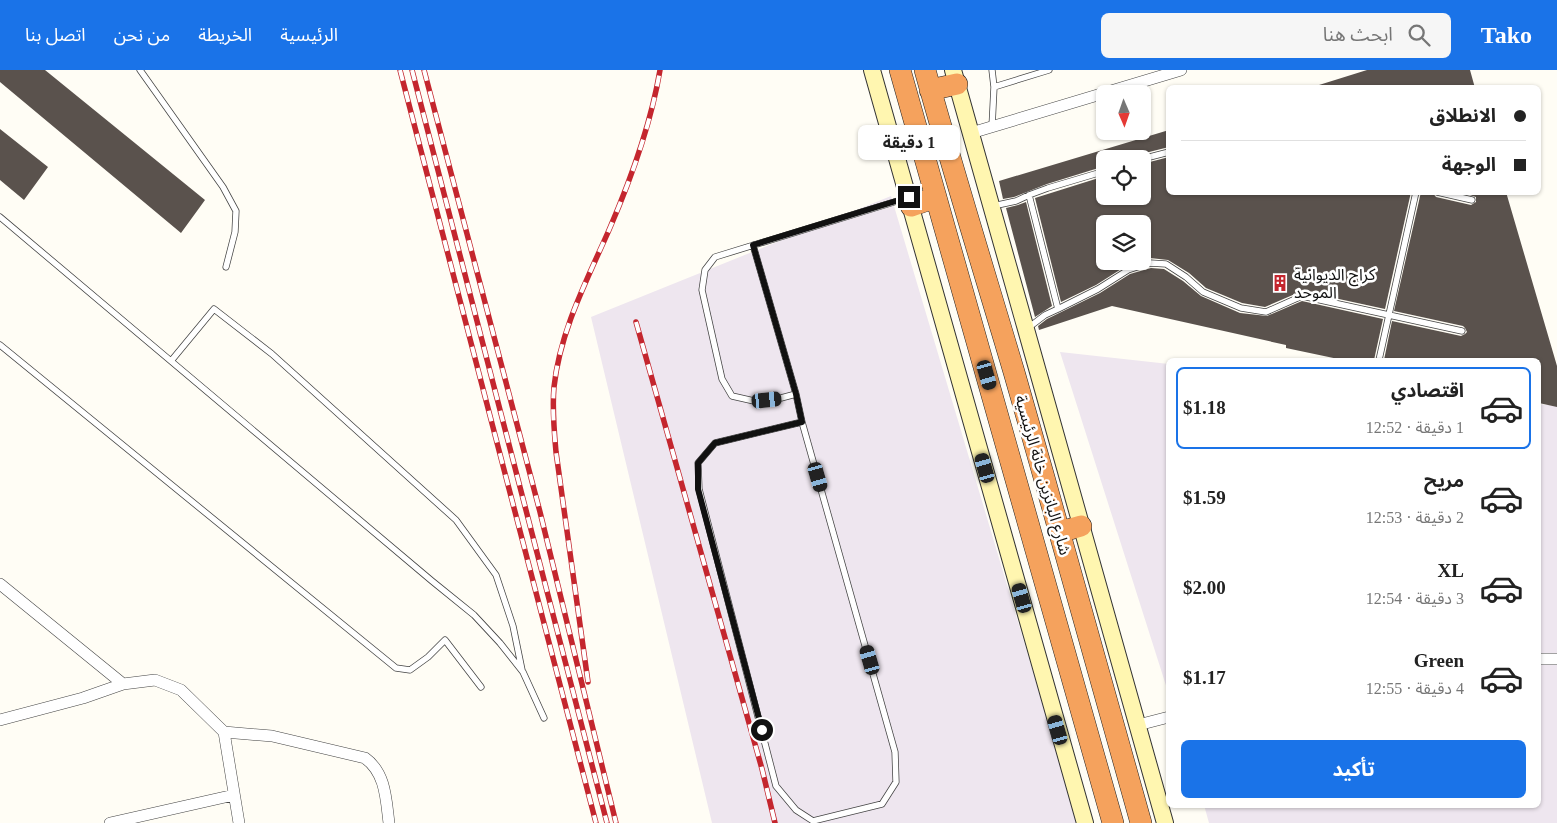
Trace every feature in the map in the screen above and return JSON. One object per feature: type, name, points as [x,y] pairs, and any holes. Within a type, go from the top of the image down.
[{"type":"highway","name":"شارع البانزين خانة الرئيسية","points":[[900,70],[1113,823]]},
{"type":"highway","points":[[927,80],[955,77]]},
{"type":"highway","name":"شارع البانزين خانة الرئيسية","points":[[927,80],[1060,532],[1140,823]]},
{"type":"highway","points":[[910,201],[936,197]]},
{"type":"highway","points":[[1060,532],[1081,526]]},
{"type":"main road","points":[[872,70],[1085,823]]},
{"type":"main road","points":[[955,77],[1165,823]]},
{"type":"street","points":[[971,133],[1181,70]]},
{"type":"street","points":[[0,584],[123,684]]},
{"type":"street","points":[[1541,659],[1557,659]]},
{"type":"street","points":[[0,720],[83,698],[123,684],[155,680],[181,690],[224,732],[238,823]]},
{"type":"street","points":[[1138,725],[1166,718]]},
{"type":"street","points":[[224,732],[272,736],[365,758],[372,763],[378,772],[384,788],[389,823]]},
{"type":"street","points":[[110,823],[146,819],[234,794]]},
{"type":"lane","points":[[992,70],[994,87],[992,127]]},
{"type":"lane","points":[[994,87],[1050,70]]},
{"type":"lane","points":[[139,71],[223,187],[236,212],[236,232],[226,267]]},
{"type":"lane","points":[[1151,157],[1166,153]]},
{"type":"lane","points":[[992,206],[1016,201],[1029,195],[1096,174]]},
{"type":"lane","points":[[1029,195],[1058,309]]},
{"type":"lane","points":[[1379,358],[1415,195]]},
{"type":"lane","points":[[1450,195],[1472,200]]},
{"type":"lane","points":[[796,394],[754,401],[732,396],[722,379],[702,290],[705,270],[715,257],[910,201]]},
{"type":"lane","points":[[0,218],[474,615],[523,672]]},
{"type":"lane","points":[[753,245],[896,752],[896,782],[882,804],[813,821],[796,810],[776,786],[698,489],[698,463],[715,443],[802,422]]},
{"type":"lane","points":[[1027,329],[1039,320],[1098,289],[1128,270],[1150,263],[1166,264],[1186,277],[1203,292],[1241,308],[1266,312],[1302,296],[1462,331]]},
{"type":"lane","points":[[171,361],[214,309],[272,354],[456,520],[496,575],[513,626],[523,672],[544,718]]},
{"type":"lane","points":[[0,345],[396,668],[410,670],[428,657],[445,640],[481,687]]},
{"type":"shaded area","points":[[891,196],[1078,823],[712,823],[591,317]]},
{"type":"shaded area","points":[[1060,352],[1166,364],[1166,686]]},
{"type":"shaded area","points":[[1541,404],[1557,406],[1557,823],[1209,823],[1205,808],[1541,808]]},
{"type":"building","points":[[0,70],[45,70],[205,200],[181,233],[0,82]]},
{"type":"building","points":[[1367,70],[1470,70],[1474,85],[1319,85]]},
{"type":"building","points":[[0,129],[48,167],[24,200],[0,180]]},
{"type":"building","points":[[1166,131],[1166,148],[1151,152],[1102,150],[1136,140],[1151,140],[1151,135]]},
{"type":"building","points":[[1096,152],[1096,169],[1003,199],[999,181]]},
{"type":"building","points":[[1166,158],[1166,195],[1410,195],[1385,309],[1302,291],[1265,307],[1242,303],[1206,288],[1189,273],[1168,260],[1151,258],[1151,215],[1096,215],[1096,270],[1120,270],[1096,285],[1061,302],[1035,198],[1096,179],[1096,205],[1151,205],[1151,162]]},
{"type":"building","points":[[1420,195],[1434,195],[1436,197],[1471,205],[1476,202],[1476,197],[1470,195],[1507,195],[1557,366],[1557,407],[1541,403],[1541,358],[1384,358],[1392,321],[1461,336],[1467,332],[1463,326],[1394,311]]},
{"type":"building","points":[[1026,202],[1052,306],[1035,317],[1006,208]]},
{"type":"building","points":[[1151,268],[1164,269],[1183,281],[1201,296],[1240,313],[1267,316],[1302,301],[1383,319],[1374,358],[1334,358],[1286,348],[1286,345],[1112,306],[1039,330],[1038,326],[1047,319],[1100,293],[1130,274],[1151,270]]},
{"type":"railway","points":[[400,70],[596,823]]},
{"type":"railway","points":[[412,70],[607,823]]},
{"type":"railway","points":[[424,70],[540,512],[616,823]]},
{"type":"railway","points":[[588,682],[556,452],[553,411],[554,387],[557,366],[568,326],[632,171],[651,111],[660,70]]},
{"type":"railway","points":[[636,322],[762,769],[775,823]]},
{"type":"place","name":"كراج الديوانية الموحد","points":[[1280,283]]},
{"type":"route","points":[[762,730],[698,489],[698,463],[715,443],[802,422],[796,394],[753,245],[909,197]]}]
